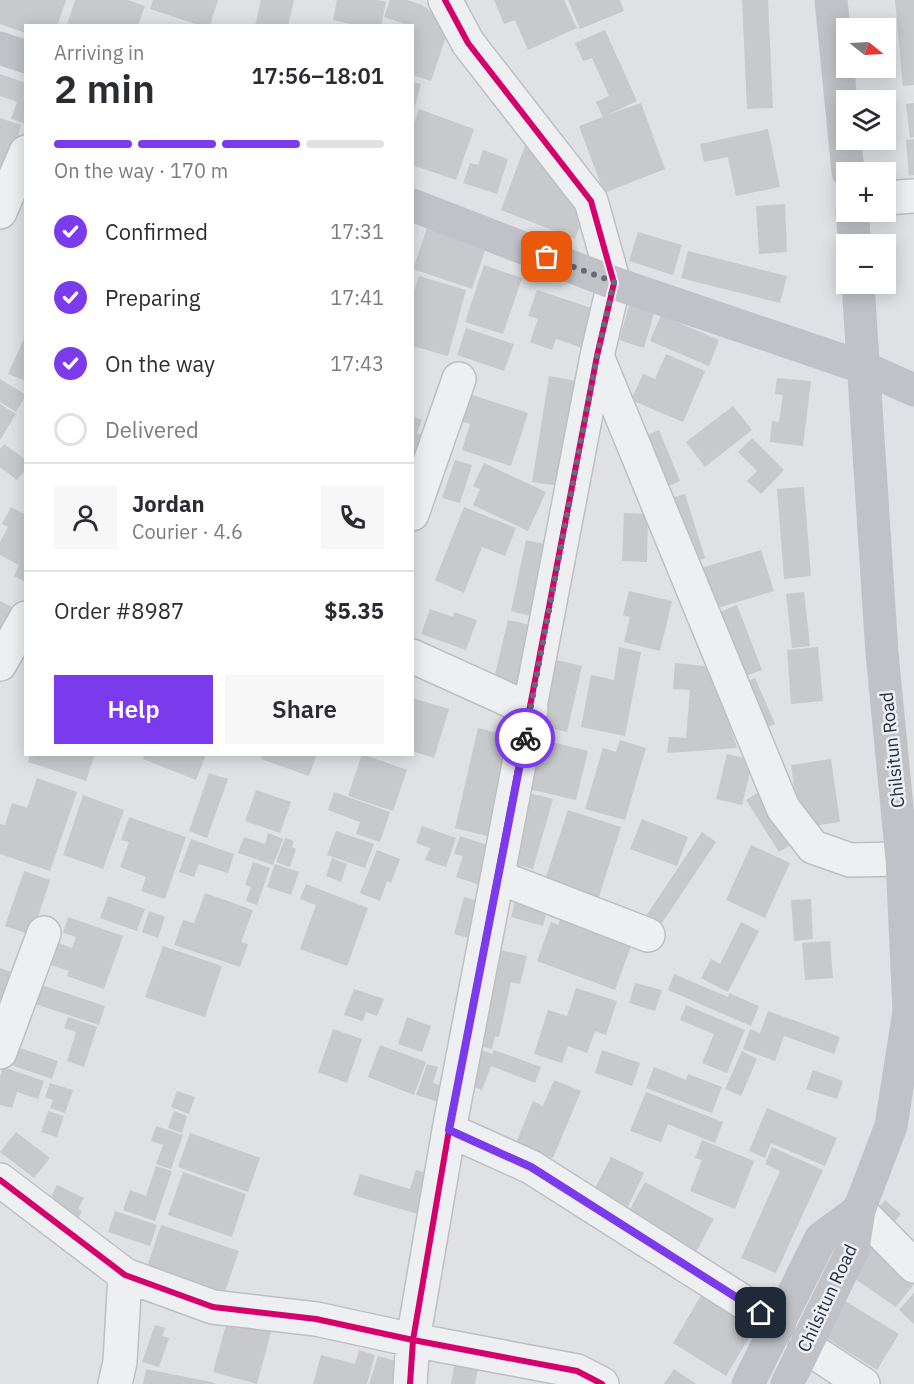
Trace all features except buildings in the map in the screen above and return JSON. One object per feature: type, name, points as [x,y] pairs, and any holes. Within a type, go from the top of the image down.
[{"type":"main road","points":[[831,0],[847,162]]},
{"type":"main road","points":[[0,48],[24,56]]},
{"type":"main road","points":[[414,206],[614,282],[865,368],[914,390]]},
{"type":"main road","name":"Chilsitun Road","points":[[787,1384],[853,1249],[859,1210],[891,1126],[909,1011],[902,859],[882,653],[859,294]]},
{"type":"main road","name":"Chilsitun Road","points":[[748,1384],[821,1238],[859,1210]]},
{"type":"street","points":[[410,1384],[412,1340],[449,1130],[597,356],[614,282],[591,201],[468,43],[445,0]]},
{"type":"street","points":[[0,212],[24,157]]},
{"type":"street","points":[[896,197],[914,196]]},
{"type":"street","points":[[597,356],[783,808],[813,848],[850,860],[902,859]]},
{"type":"street","points":[[414,508],[459,379]]},
{"type":"street","points":[[0,664],[24,622]]},
{"type":"street","points":[[414,657],[531,710]]},
{"type":"street","points":[[498,877],[648,935]]},
{"type":"street","points":[[0,1052],[44,933]]},
{"type":"street","points":[[449,1130],[531,1167],[778,1324]]},
{"type":"street","points":[[0,1180],[125,1275],[213,1307],[316,1319],[412,1340],[577,1371],[602,1384]]},
{"type":"street","points":[[859,1210],[914,1266]]},
{"type":"street","points":[[115,1384],[120,1362],[125,1275]]},
{"type":"street","points":[[805,1346],[863,1384]]},
{"type":"cycle path","points":[[410,1384],[413,1340],[449,1130],[597,356],[614,283],[591,201],[468,43],[445,0]]},
{"type":"cycle path","points":[[0,1180],[125,1275],[213,1307],[316,1319],[577,1371],[602,1384]]},
{"type":"way so far","points":[[525,738],[597,356],[614,282],[547,257]]},
{"type":"route","points":[[525,738],[449,1130],[531,1167],[761,1313]]}]
